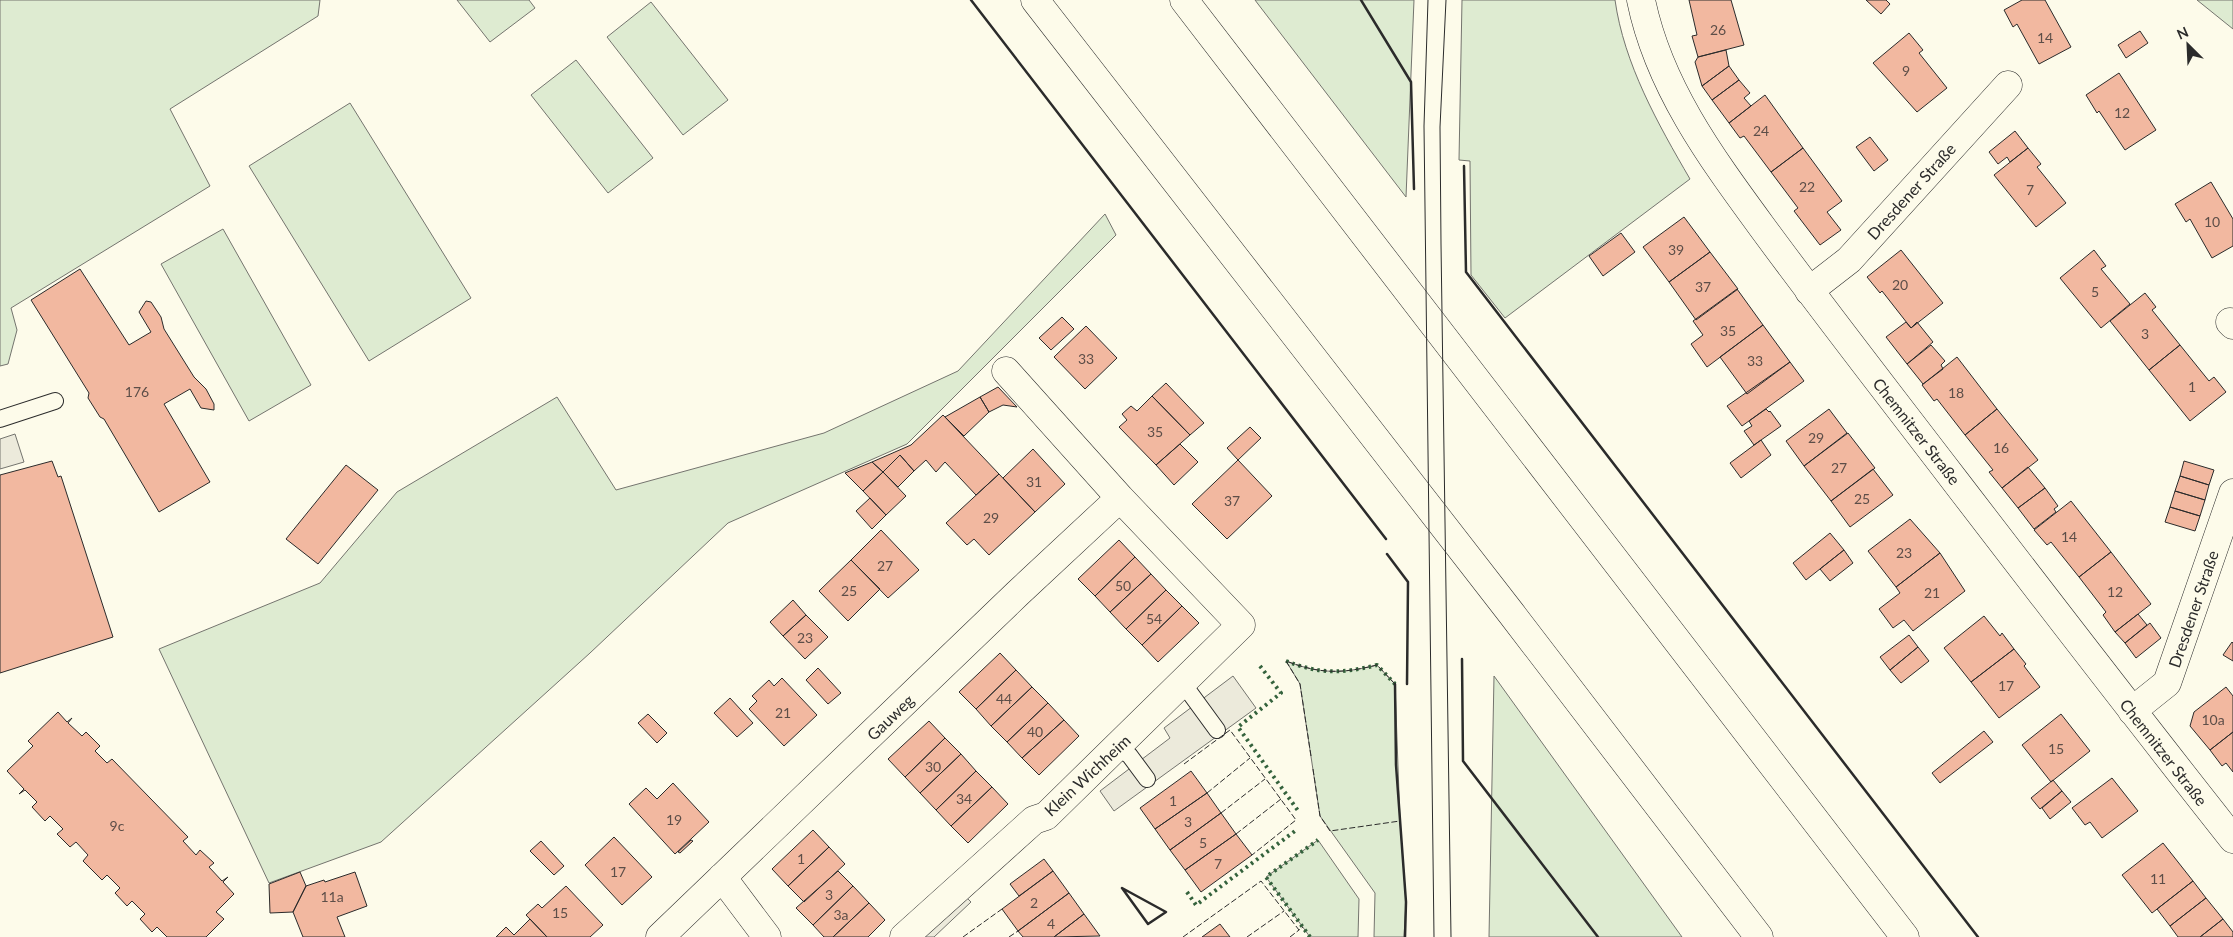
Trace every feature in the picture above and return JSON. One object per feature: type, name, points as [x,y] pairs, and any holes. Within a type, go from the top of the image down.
[{"type":"main road","points":[[1034,0],[1512,613],[1759,937]]},
{"type":"main road","points":[[1184,0],[1905,937]]},
{"type":"main road","name":"Chemnitzer Straße","points":[[1642,0],[1654,50],[1686,116],[1714,161],[1809,291],[2132,711],[2233,838]]},
{"type":"main road","name":"Dresdener Straße","points":[[1809,291],[1849,260],[2008,85]]},
{"type":"main road","points":[[1006,371],[1120,498]]},
{"type":"main road","name":"Dresdener Straße","points":[[2132,711],[2167,683],[2233,493]]},
{"type":"main road","name":"Klein Wichheim","points":[[904,937],[1034,820],[1046,816],[1241,625],[1120,498]]},
{"type":"main road","name":"Gauweg","points":[[660,937],[1120,498]]},
{"type":"main road","points":[[722,877],[767,937]]},
{"type":"lane","points":[[0,419],[55,401]]},
{"type":"lane","points":[[1181,684],[1190,693],[1217,730]]},
{"type":"lane","points":[[1118,746],[1130,756],[1147,779]]},
{"type":"green space","points":[[0,0],[320,0],[318,16],[170,109],[210,186],[11,308],[17,330],[8,364],[0,366]]},
{"type":"green space","points":[[457,0],[529,0],[535,8],[490,42]]},
{"type":"green space","points":[[1255,0],[1414,0],[1406,197],[1258,4]]},
{"type":"green space","points":[[1462,0],[1615,0],[1619,24],[1634,70],[1666,137],[1690,179],[1505,318],[1471,275],[1470,161],[1459,160]]},
{"type":"green space","points":[[2197,0],[2233,0],[2233,29]]},
{"type":"green space","points":[[651,2],[728,100],[683,135],[607,37]]},
{"type":"green space","points":[[576,60],[653,158],[608,193],[531,95]]},
{"type":"green space","points":[[350,103],[471,298],[369,361],[249,166]]},
{"type":"green space","points":[[1105,214],[1116,235],[907,444],[728,523],[590,653],[381,842],[269,883],[159,649],[320,583],[397,492],[557,397],[616,490],[824,433],[958,371]]},
{"type":"green space","points":[[223,229],[311,385],[249,421],[161,264]]},
{"type":"green space","points":[[1286,661],[1310,668],[1331,671],[1352,670],[1377,665],[1395,684],[1400,821],[1406,902],[1404,937],[1374,937],[1375,893],[1320,816],[1300,684]]},
{"type":"green space","points":[[1494,676],[1682,937],[1489,937]]},
{"type":"green space","points":[[1318,840],[1359,899],[1358,937],[1310,937],[1266,877]]},
{"type":"shaded area","points":[[15,434],[24,462],[0,469],[0,439]]},
{"type":"shaded area","points":[[1233,676],[1256,708],[1114,811],[1100,791],[1170,738],[1164,728]]},
{"type":"shaded area","points":[[963,894],[971,902],[934,937],[918,937]]},
{"type":"building","points":[[1689,0],[1731,0],[1744,45],[1698,57],[1692,36],[1697,35]]},
{"type":"building","points":[[1866,0],[1886,0],[1890,4],[1881,14]]},
{"type":"building","points":[[2022,0],[2045,0],[2071,47],[2039,64],[2017,24],[2013,27],[2004,10]]},
{"type":"building","points":[[2140,31],[2148,43],[2126,58],[2118,45]]},
{"type":"building","points":[[1909,33],[1923,50],[1919,53],[1947,88],[1917,112],[1873,63]]},
{"type":"building","points":[[1726,50],[1729,66],[1702,86],[1695,62],[1698,57]]},
{"type":"building","points":[[1729,66],[1739,80],[1712,100],[1702,86]]},
{"type":"building","points":[[2119,73],[2156,130],[2125,150],[2086,95]]},
{"type":"building","points":[[1739,80],[1750,93],[1744,98],[1751,106],[1729,123],[1712,100]]},
{"type":"building","points":[[1765,95],[1803,148],[1771,172],[1744,136],[1740,138],[1729,123]]},
{"type":"building","points":[[2015,131],[2028,148],[2010,162],[2007,157],[1998,164],[1989,152]]},
{"type":"building","points":[[1870,137],[1888,160],[1874,171],[1856,147]]},
{"type":"building","points":[[1803,148],[1842,201],[1827,212],[1841,230],[1820,245],[1794,211],[1798,208],[1771,172]]},
{"type":"building","points":[[2028,148],[2041,164],[2037,167],[2066,203],[2036,227],[1994,175]]},
{"type":"building","points":[[2211,182],[2233,219],[2233,246],[2212,258],[2190,219],[2186,222],[2175,204]]},
{"type":"building","points":[[1684,217],[1710,252],[1669,282],[1643,247]]},
{"type":"building","points":[[1621,233],[1635,252],[1603,276],[1589,256]]},
{"type":"building","points":[[1901,250],[1943,303],[1911,328],[1882,291],[1880,293],[1867,277]]},
{"type":"building","points":[[2094,250],[2106,266],[2101,269],[2130,304],[2101,328],[2060,278]]},
{"type":"building","points":[[1710,252],[1738,289],[1696,320],[1669,282]]},
{"type":"building","points":[[80,269],[129,345],[151,332],[139,312],[146,301],[151,302],[161,317],[164,329],[194,377],[206,389],[214,404],[214,410],[201,408],[190,389],[164,404],[210,482],[159,512],[104,419],[100,417],[88,398],[89,393],[31,300]]},
{"type":"building","points":[[1737,289],[1763,325],[1707,367],[1691,344],[1703,335],[1693,321]]},
{"type":"building","points":[[2145,293],[2156,307],[2152,310],[2180,345],[2149,370],[2110,321]]},
{"type":"building","points":[[1062,317],[1074,329],[1051,350],[1039,338]]},
{"type":"building","points":[[1906,322],[1911,328],[1917,322],[1933,342],[1907,364],[1886,337]]},
{"type":"building","points":[[1763,325],[1790,362],[1747,394],[1720,357]]},
{"type":"building","points":[[1086,326],[1117,358],[1085,389],[1054,357]]},
{"type":"building","points":[[1931,345],[1945,361],[1941,365],[1943,369],[1923,384],[1907,364]]},
{"type":"building","points":[[2180,345],[2209,381],[2214,377],[2226,392],[2190,421],[2149,370]]},
{"type":"building","points":[[1957,357],[1997,409],[1965,435],[1937,399],[1934,401],[1922,385]]},
{"type":"building","points":[[1790,362],[1804,381],[1742,426],[1727,406]]},
{"type":"building","points":[[1166,383],[1204,423],[1190,435],[1152,396]]},
{"type":"building","points":[[998,387],[1017,407],[1003,405],[989,412],[980,397]]},
{"type":"building","points":[[1152,396],[1190,435],[1156,465],[1119,427],[1127,420],[1122,414],[1131,406],[1137,411]]},
{"type":"building","points":[[980,397],[989,412],[964,436],[945,417]]},
{"type":"building","points":[[1766,409],[1770,411],[1781,426],[1754,445],[1744,431],[1752,426],[1749,421]]},
{"type":"building","points":[[1829,409],[1847,433],[1804,466],[1786,441]]},
{"type":"building","points":[[1997,409],[2038,460],[2002,488],[1989,472],[1993,470],[1965,435]]},
{"type":"building","points":[[943,415],[999,474],[976,495],[945,462],[936,472],[926,460],[914,471],[900,455],[883,472],[872,462],[911,445]]},
{"type":"building","points":[[1250,427],[1261,438],[1238,460],[1227,448]]},
{"type":"building","points":[[1848,433],[1875,468],[1831,501],[1804,466]]},
{"type":"building","points":[[1761,440],[1771,455],[1741,478],[1730,463]]},
{"type":"building","points":[[1180,444],[1198,462],[1174,485],[1156,465]]},
{"type":"building","points":[[1033,449],[1065,484],[1035,512],[1003,478]]},
{"type":"building","points":[[900,455],[914,471],[898,487],[883,472]]},
{"type":"building","points":[[1238,460],[1272,496],[1227,539],[1192,504]]},
{"type":"building","points":[[52,461],[58,477],[61,476],[113,637],[0,673],[0,475]]},
{"type":"building","points":[[2184,461],[2214,470],[2209,485],[2180,476]]},
{"type":"building","points":[[872,462],[883,472],[863,491],[845,473]]},
{"type":"building","points":[[346,465],[378,490],[318,564],[286,539]]},
{"type":"building","points":[[2028,467],[2045,488],[2018,508],[2002,488]]},
{"type":"building","points":[[1873,469],[1893,495],[1850,527],[1831,501]]},
{"type":"building","points":[[883,472],[906,496],[886,515],[863,491]]},
{"type":"building","points":[[999,474],[1035,512],[989,555],[974,539],[967,545],[946,523]]},
{"type":"building","points":[[2180,476],[2209,485],[2205,500],[2175,491]]},
{"type":"building","points":[[2045,488],[2058,506],[2054,509],[2056,512],[2034,529],[2018,508]]},
{"type":"building","points":[[2175,491],[2205,500],[2200,516],[2170,507]]},
{"type":"building","points":[[870,498],[886,515],[872,529],[856,511]]},
{"type":"building","points":[[2071,501],[2111,552],[2079,577],[2051,542],[2047,545],[2034,530]]},
{"type":"building","points":[[2170,507],[2200,516],[2195,531],[2165,522]]},
{"type":"building","points":[[1910,519],[1940,553],[1896,587],[1868,551]]},
{"type":"building","points":[[881,530],[919,570],[888,598],[851,560]]},
{"type":"building","points":[[1830,533],[1844,550],[1806,580],[1793,563]]},
{"type":"building","points":[[1119,540],[1135,557],[1095,596],[1078,579]]},
{"type":"building","points":[[1844,550],[1853,563],[1830,581],[1820,569]]},
{"type":"building","points":[[2111,552],[2151,604],[2115,632],[2103,615],[2106,612],[2079,577]]},
{"type":"building","points":[[1940,553],[1965,591],[1913,631],[1904,620],[1893,628],[1879,609],[1900,593],[1896,587]]},
{"type":"building","points":[[1135,557],[1151,574],[1110,612],[1095,596]]},
{"type":"building","points":[[851,560],[880,589],[848,621],[819,591]]},
{"type":"building","points":[[1151,574],[1166,590],[1126,629],[1110,612]]},
{"type":"building","points":[[1166,590],[1182,606],[1142,645],[1126,629]]},
{"type":"building","points":[[793,600],[806,615],[783,636],[770,622]]},
{"type":"building","points":[[1182,606],[1199,623],[1158,662],[1142,645]]},
{"type":"building","points":[[2138,614],[2147,625],[2125,643],[2115,632]]},
{"type":"building","points":[[806,615],[828,637],[805,659],[783,636]]},
{"type":"building","points":[[1984,616],[2000,636],[2002,633],[2014,649],[1971,682],[1944,648]]},
{"type":"building","points":[[2150,623],[2161,638],[2136,658],[2125,643]]},
{"type":"building","points":[[1909,635],[1918,647],[1890,670],[1880,657]]},
{"type":"building","points":[[2233,643],[2233,661],[2223,655]]},
{"type":"building","points":[[1918,647],[1929,661],[1901,683],[1890,670]]},
{"type":"building","points":[[2014,649],[2040,687],[1999,718],[1971,682]]},
{"type":"building","points":[[1000,653],[1016,670],[976,709],[959,692]]},
{"type":"building","points":[[818,668],[841,693],[828,704],[806,680]]},
{"type":"building","points":[[1016,670],[1032,687],[991,726],[976,709]]},
{"type":"building","points":[[782,678],[817,715],[784,746],[749,709],[757,701],[752,696],[769,680],[774,686]]},
{"type":"building","points":[[1032,687],[1048,703],[1007,742],[991,726]]},
{"type":"building","points":[[2226,687],[2233,696],[2233,732],[2210,750],[2190,726],[2194,712]]},
{"type":"building","points":[[730,698],[753,723],[737,737],[714,713]]},
{"type":"building","points":[[1048,703],[1064,720],[1022,758],[1007,742]]},
{"type":"building","points":[[58,712],[67,722],[72,718],[68,723],[82,736],[86,732],[100,746],[95,751],[107,763],[112,759],[188,837],[183,841],[196,855],[200,850],[214,863],[209,867],[222,881],[228,877],[223,882],[234,894],[216,912],[224,919],[206,937],[167,937],[157,927],[152,932],[140,919],[145,914],[132,901],[127,906],[115,893],[120,888],[107,875],[102,880],[83,861],[88,855],[76,842],[70,847],[57,834],[63,829],[50,816],[45,821],[32,807],[37,802],[25,790],[19,794],[24,789],[7,771],[33,746],[28,741]]},
{"type":"building","points":[[648,714],[667,733],[657,743],[638,723]]},
{"type":"building","points":[[2061,714],[2090,751],[2051,782],[2022,745]]},
{"type":"building","points":[[1064,720],[1079,736],[1039,775],[1022,758]]},
{"type":"building","points":[[929,721],[945,738],[905,777],[888,759]]},
{"type":"building","points":[[1984,731],[1993,742],[1940,783],[1932,773]]},
{"type":"building","points":[[2233,732],[2233,772],[2226,763],[2222,766],[2210,750]]},
{"type":"building","points":[[945,738],[961,754],[920,793],[905,777]]},
{"type":"building","points":[[961,754],[976,771],[936,810],[920,793]]},
{"type":"building","points":[[976,771],[992,787],[951,826],[936,810]]},
{"type":"building","points":[[1191,771],[1207,793],[1155,829],[1140,808]]},
{"type":"building","points":[[2112,778],[2138,811],[2102,838],[2090,822],[2085,825],[2072,808]]},
{"type":"building","points":[[2053,780],[2062,791],[2040,809],[2031,798]]},
{"type":"building","points":[[673,783],[709,822],[675,854],[629,804],[646,788],[657,799]]},
{"type":"building","points":[[992,787],[1008,804],[968,843],[951,826]]},
{"type":"building","points":[[2062,791],[2071,802],[2050,819],[2042,808]]},
{"type":"building","points":[[1207,793],[1221,813],[1170,850],[1155,829]]},
{"type":"building","points":[[1221,813],[1236,834],[1185,870],[1170,850]]},
{"type":"building","points":[[813,830],[829,847],[788,886],[772,869]]},
{"type":"building","points":[[1236,834],[1252,855],[1201,892],[1185,870]]},
{"type":"building","points":[[614,837],[652,877],[622,905],[585,865]]},
{"type":"building","points":[[691,840],[693,841],[680,853],[678,852]]},
{"type":"building","points":[[541,841],[564,866],[554,875],[530,851]]},
{"type":"building","points":[[2163,843],[2193,881],[2152,913],[2122,875]]},
{"type":"building","points":[[829,847],[845,864],[804,902],[788,886]]},
{"type":"building","points":[[1044,859],[1053,871],[1019,896],[1010,884]]},
{"type":"building","points":[[838,871],[853,886],[813,925],[796,908]]},
{"type":"building","points":[[1053,871],[1069,893],[1018,931],[1002,909]]},
{"type":"building","points":[[300,872],[306,886],[293,912],[270,913],[269,884]]},
{"type":"building","points":[[355,872],[367,906],[337,917],[345,937],[303,937],[293,912],[306,886]]},
{"type":"building","points":[[2193,881],[2206,898],[2170,926],[2157,909]]},
{"type":"building","points":[[566,886],[603,925],[590,937],[547,937],[526,915],[538,904],[542,908]]},
{"type":"building","points":[[853,886],[869,903],[833,937],[824,937],[813,925]]},
{"type":"building","points":[[1069,893],[1084,914],[1054,937],[1023,937],[1018,931]]},
{"type":"building","points":[[2206,898],[2223,919],[2200,937],[2178,937],[2170,926]]},
{"type":"building","points":[[869,903],[885,920],[868,937],[833,937]]},
{"type":"building","points":[[1084,914],[1100,936],[1054,937]]},
{"type":"building","points":[[530,919],[547,937],[496,937],[506,927],[514,935]]},
{"type":"building","points":[[2223,919],[2233,932],[2233,937],[2200,937]]},
{"type":"building","points":[[1220,924],[1230,937],[1202,937]]},
{"type":"tram line","points":[[1428,0],[1424,126],[1434,937]]},
{"type":"tram line","points":[[1446,0],[1440,127],[1451,937]]},
{"type":"hedge","points":[[1286,661],[1310,668],[1331,671],[1352,670],[1377,665],[1395,684]]},
{"type":"hedge","points":[[1260,666],[1281,693],[1238,727],[1299,812]]},
{"type":"hedge","points":[[1187,892],[1196,905],[1295,831]]},
{"type":"hedge","points":[[1310,937],[1266,877],[1318,840]]},
{"type":"fence","points":[[1311,756],[1300,684],[1286,661],[1310,668],[1331,671],[1352,670],[1377,665],[1395,684]]},
{"type":"fence","points":[[1184,764],[1230,730],[1296,820],[1252,855]]},
{"type":"fence","points":[[1207,793],[1250,758]]},
{"type":"fence","points":[[1313,769],[1320,816],[1330,831],[1400,821]]},
{"type":"fence","points":[[1221,813],[1265,779]]},
{"type":"fence","points":[[1236,834],[1281,799]]},
{"type":"fence","points":[[1183,937],[1261,881],[1299,930],[1303,927]]},
{"type":"fence","points":[[963,937],[1002,909]]},
{"type":"fence","points":[[1247,937],[1284,911]]},
{"type":"fence","points":[[1290,937],[1299,930]]},
{"type":"fence","points":[[1009,937],[1018,931]]},
{"type":"wall","points":[[971,0],[1386,539]]},
{"type":"wall","points":[[1361,0],[1411,82],[1414,189]]},
{"type":"wall","points":[[1464,166],[1466,272],[1978,937]]},
{"type":"wall","points":[[1387,554],[1408,582],[1407,684]]},
{"type":"wall","points":[[1462,659],[1463,761],[1598,937]]},
{"type":"wall","points":[[1395,684],[1396,765],[1406,902],[1405,937]]},
{"type":"wall","points":[[1122,888],[1166,912],[1148,924],[1122,888]]}]
